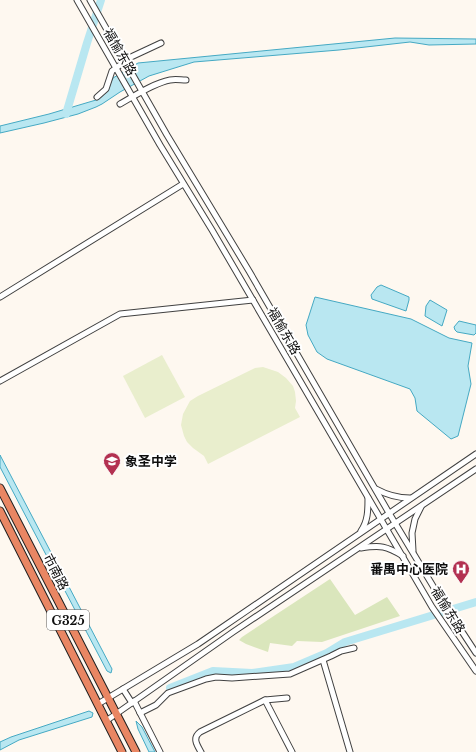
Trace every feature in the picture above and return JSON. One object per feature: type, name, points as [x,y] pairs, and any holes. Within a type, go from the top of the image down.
[{"type":"highway","name":"市南路","points":[[0,488],[136,752]]},
{"type":"highway","name":"市南路","points":[[0,511],[122,752]]},
{"type":"highway","points":[[90,688],[100,682]]},
{"type":"highway","points":[[114,736],[124,730]]},
{"type":"street","name":"福愉东路","points":[[77,0],[183,184],[212,230],[432,607],[476,671]]},
{"type":"street","name":"福愉东路","points":[[90,1],[389,513],[454,621],[476,653]]},
{"type":"street","points":[[97,98],[106,89],[112,71],[126,63],[141,51],[161,43]]},
{"type":"street","points":[[120,104],[150,88],[170,80],[186,80]]},
{"type":"street","points":[[150,127],[160,121]]},
{"type":"street","points":[[0,296],[183,184]]},
{"type":"street","points":[[0,381],[120,314],[253,300]]},
{"type":"street","points":[[98,704],[198,644],[476,454]]},
{"type":"street","points":[[106,721],[233,632],[476,469]]},
{"type":"street","points":[[375,489],[402,498],[412,498]]},
{"type":"street","points":[[358,534],[366,522],[368,498]]},
{"type":"street","points":[[413,552],[412,533],[415,519],[422,506]]},
{"type":"street","points":[[358,548],[376,546],[386,548],[403,557]]},
{"type":"street","points":[[407,564],[416,558]]},
{"type":"street","points":[[140,713],[156,705],[168,693],[206,679],[216,677],[232,678],[290,674],[341,651],[354,648]]},
{"type":"street","points":[[323,660],[350,752]]},
{"type":"street","points":[[123,689],[140,713],[160,752]]},
{"type":"street","points":[[201,752],[195,738],[197,734],[265,700],[287,698]]},
{"type":"street","points":[[265,700],[292,752]]},
{"type":"green space","points":[[162,355],[185,397],[145,418],[123,376]]},
{"type":"green space","points":[[263,367],[278,372],[293,386],[296,401],[295,408],[300,417],[208,464],[204,456],[187,442],[184,436],[181,425],[183,414],[190,401],[255,368]]},
{"type":"green space","points":[[330,579],[355,615],[387,597],[400,616],[322,642],[297,641],[292,646],[270,643],[268,652],[239,640],[242,637]]},
{"type":"water","points":[[395,38],[476,39],[476,44],[429,45],[410,42],[339,50],[194,62],[149,76],[102,104],[78,114],[0,133],[0,126],[49,114],[96,100],[106,92],[113,78],[138,63]]},
{"type":"water","points":[[381,285],[409,297],[406,311],[372,299],[371,295],[377,287]]},
{"type":"water","points":[[315,297],[411,319],[449,338],[472,343],[468,366],[471,384],[458,436],[451,439],[417,411],[415,398],[410,389],[327,359],[317,352],[308,335],[306,325]]},
{"type":"water","points":[[430,300],[447,310],[442,326],[425,316],[426,306]]},
{"type":"water","points":[[459,321],[476,325],[476,333],[474,335],[457,332],[454,327]]},
{"type":"water","points":[[0,455],[112,669],[111,673],[107,671],[0,467]]},
{"type":"water","points":[[89,711],[93,713],[92,717],[19,740],[0,750],[0,742],[11,737]]},
{"type":"water","points":[[136,721],[142,727],[155,752],[149,752],[138,729]]},
{"type":"waterway","points":[[66,114],[101,0]]},
{"type":"waterway","points":[[170,688],[213,671],[252,673],[294,667],[327,653],[345,642],[476,602]]},
{"type":"place","name":"象圣中学","points":[[112,476]]},
{"type":"place","name":"番禺中心医院","points":[[461,584]]}]
